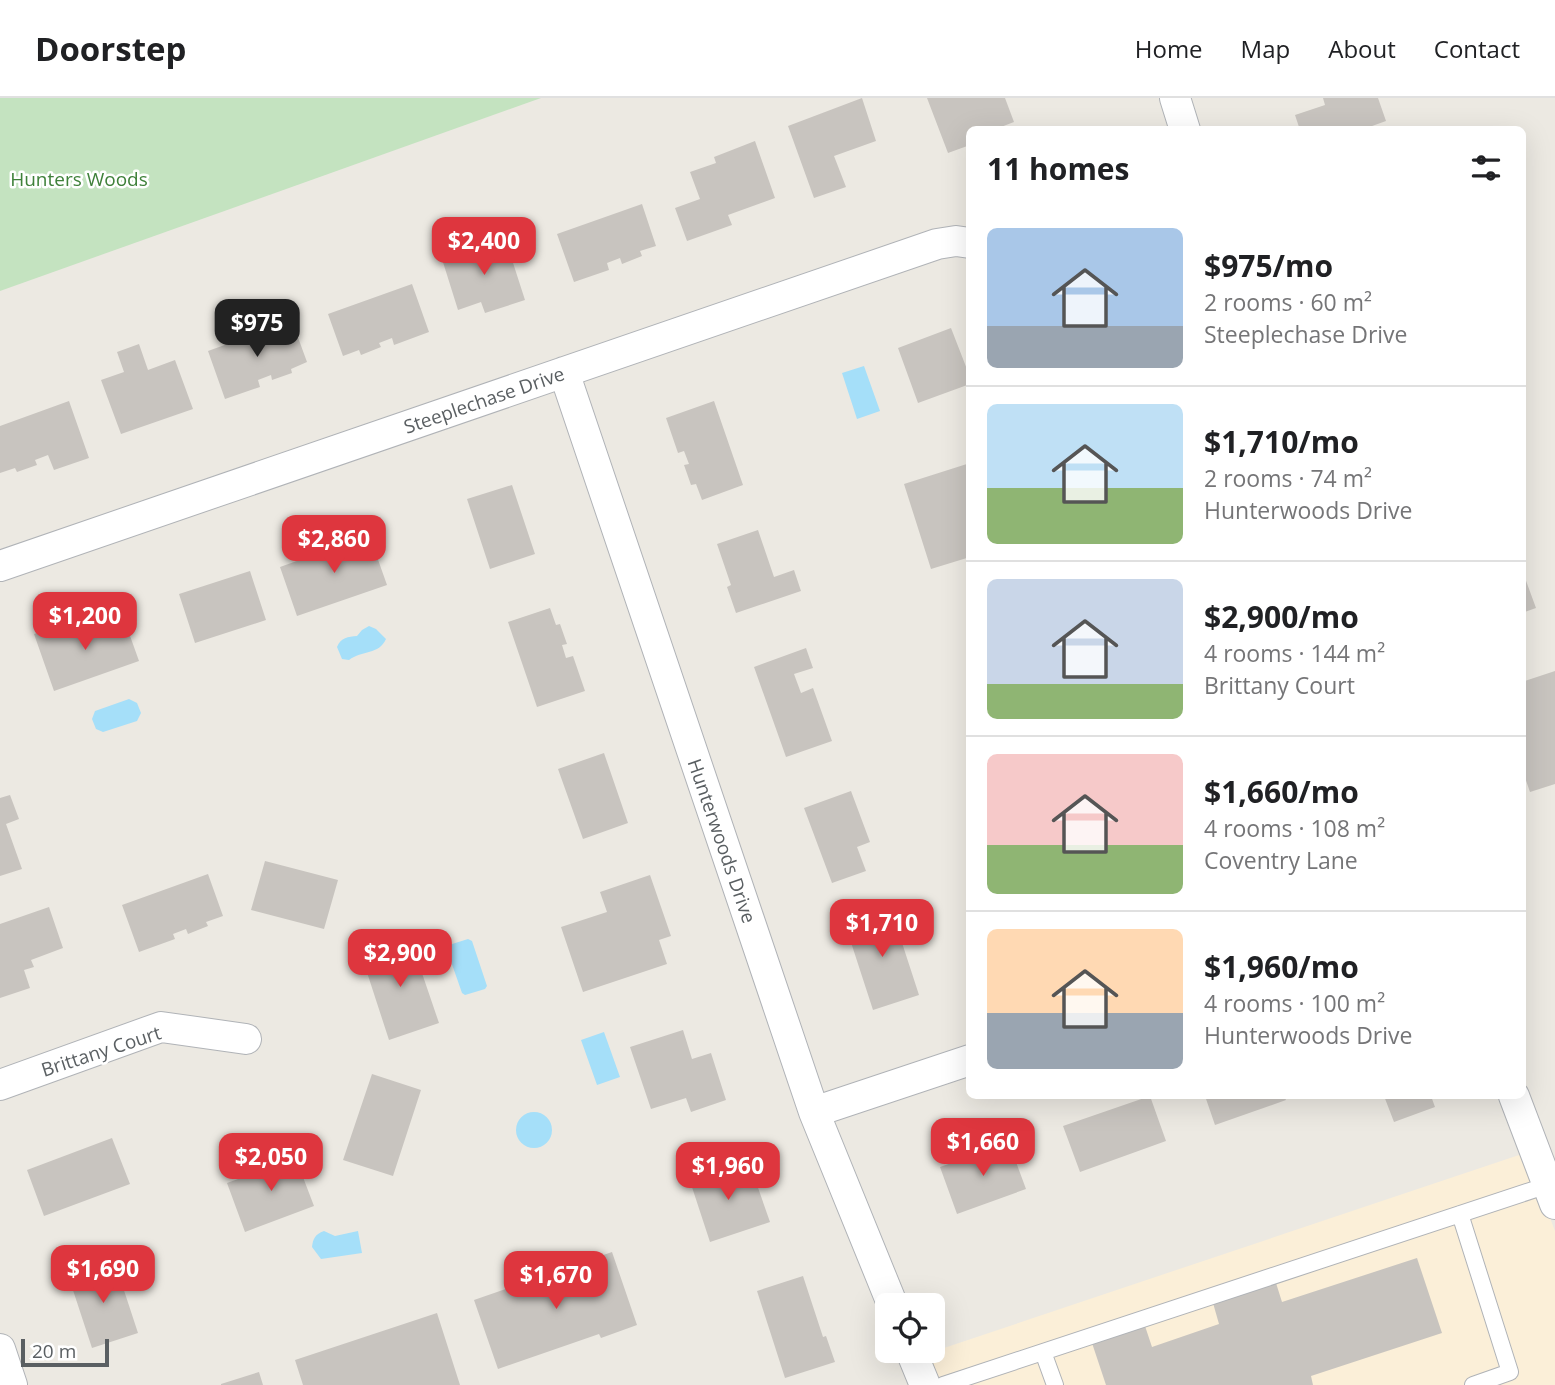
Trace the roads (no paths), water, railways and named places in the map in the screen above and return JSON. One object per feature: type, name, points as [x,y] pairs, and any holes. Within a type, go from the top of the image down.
[{"type":"street","points":[[1175,98],[1184,126]]},
{"type":"street","name":"Steeplechase Drive","points":[[0,566],[937,244],[966,242]]},
{"type":"street","name":"Hunterwoods Drive","points":[[564,372],[814,1112],[888,1293]]},
{"type":"street","name":"Brittany Court","points":[[0,1085],[161,1027],[246,1039]]},
{"type":"street","points":[[814,1112],[966,1061]]},
{"type":"street","points":[[1515,1099],[1551,1194]]},
{"type":"street","points":[[0,1349],[12,1385]]},
{"type":"street","points":[[916,1363],[925,1385]]},
{"type":"lane","points":[[943,1385],[1460,1213],[1551,1194]]},
{"type":"lane","points":[[1460,1213],[1510,1372],[1473,1385]]},
{"type":"lane","points":[[1043,1352],[1055,1385]]},
{"type":"water","points":[[864,366],[880,411],[857,419],[842,373]]},
{"type":"water","points":[[369,626],[386,639],[383,644],[349,660],[342,659],[337,647],[341,641],[357,636]]},
{"type":"water","points":[[129,699],[137,703],[141,713],[137,721],[103,732],[96,729],[92,719],[95,711]]},
{"type":"water","points":[[468,939],[472,941],[487,986],[465,995],[447,950],[449,945]]},
{"type":"water","points":[[604,1032],[620,1077],[597,1085],[581,1040]]},
{"type":"water","points":[[534,1112],[547,1117],[552,1130],[547,1143],[534,1148],[521,1143],[516,1130],[521,1117]]},
{"type":"water","points":[[324,1231],[335,1236],[358,1231],[362,1253],[321,1259],[312,1247],[315,1237]]},
{"type":"park label","name":"Hunters Woods","points":[[79,179]]}]
